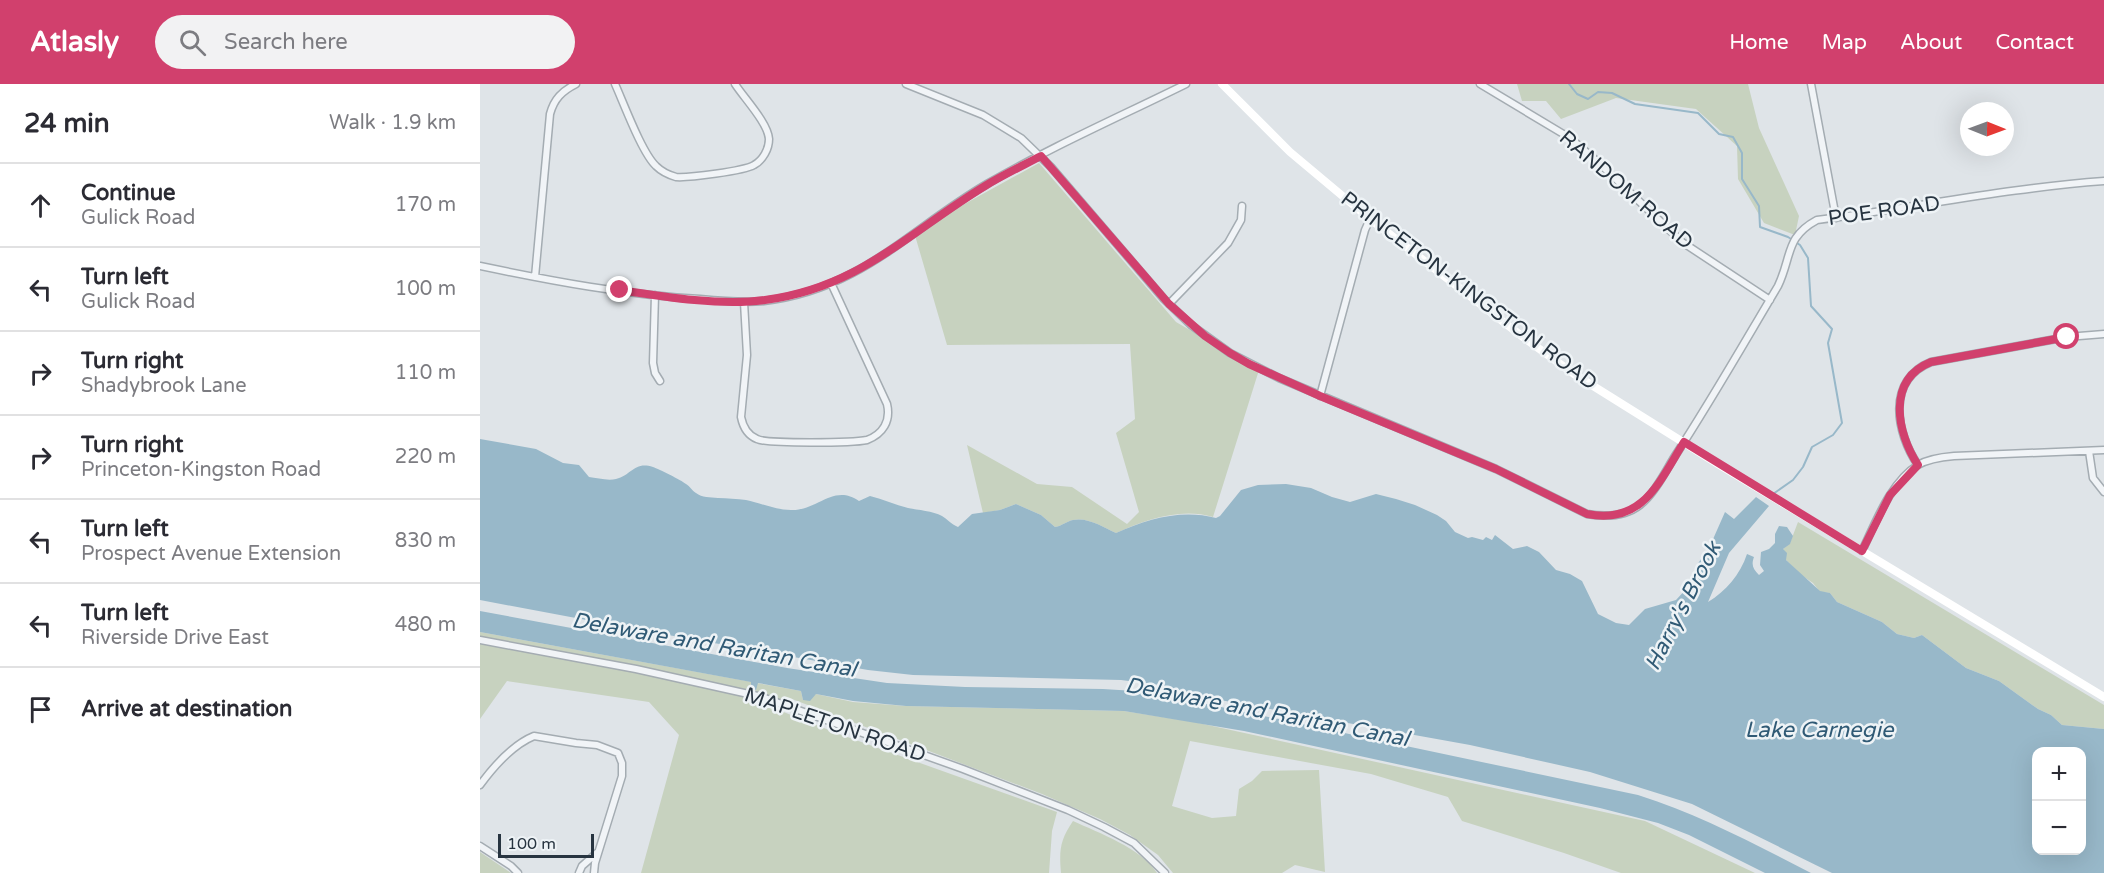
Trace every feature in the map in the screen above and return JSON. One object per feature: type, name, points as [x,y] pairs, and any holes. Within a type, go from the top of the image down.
[{"type":"main road","name":"PRINCETON-KINGSTON ROAD","points":[[1222,84],[1290,152],[1370,219],[1545,354],[1684,442],[2104,697]]},
{"type":"street","points":[[535,277],[550,114],[561,93],[576,84]]},
{"type":"street","points":[[615,84],[650,160],[668,174],[684,177],[747,168],[759,162],[763,157],[768,145],[768,133],[735,84]]},
{"type":"street","name":"POE ROAD","points":[[906,84],[983,115],[1020,138],[1041,156],[1169,304],[1191,325],[1230,353],[1279,378],[1496,469],[1587,514],[1598,516],[1626,513],[1642,503],[1684,442],[1770,300],[1784,275],[1791,246],[1800,230],[1817,220],[2026,189],[2104,181]]},
{"type":"street","points":[[480,266],[535,277],[655,295],[744,302],[786,297],[831,283],[886,255],[986,185],[1186,84]]},
{"type":"street","name":"RANDOM ROAD","points":[[1480,84],[1570,138],[1682,242],[1770,300]]},
{"type":"street","points":[[1811,84],[1836,218]]},
{"type":"street","points":[[1169,304],[1228,243],[1241,220],[1242,206]]},
{"type":"street","points":[[1320,396],[1365,230],[1370,219]]},
{"type":"street","points":[[744,302],[747,355],[741,417],[747,432],[763,441],[867,440],[884,429],[888,417],[887,404],[831,283]]},
{"type":"street","points":[[655,295],[653,363],[660,381]]},
{"type":"street","points":[[1918,465],[1902,434],[1900,406],[1901,392],[1916,370],[1931,362],[2067,337],[2104,334]]},
{"type":"street","points":[[1862,551],[1890,495],[1918,465],[1954,456],[2104,450]]},
{"type":"street","points":[[2089,451],[2093,478],[2104,492]]},
{"type":"street","name":"MAPLETON ROAD","points":[[480,640],[646,671],[762,697],[963,769],[1068,810],[1134,843],[1165,873]]},
{"type":"street","points":[[480,785],[513,750],[534,736],[576,744],[597,745],[618,753],[622,764],[622,776],[598,852],[594,873]]},
{"type":"street","points":[[480,846],[518,873]]},
{"type":"street","points":[[579,873],[582,866],[598,852]]},
{"type":"green space","points":[[1517,84],[1748,84],[1759,128],[1799,216],[1795,235],[1764,223],[1738,179],[1737,146],[1696,109],[1616,98],[1561,119],[1546,101],[1522,101]]},
{"type":"green space","points":[[1039,163],[1176,322],[1259,370],[1213,517],[1188,513],[1163,516],[1116,533],[1095,523],[1079,519],[1055,527],[1041,515],[1016,504],[983,513],[967,445],[1037,484],[1072,487],[1127,524],[1139,512],[1116,433],[1135,419],[1130,344],[947,345],[914,232]]},
{"type":"green space","points":[[1798,522],[2104,705],[2104,729],[2062,725],[2051,715],[2038,709],[1999,681],[1966,668],[1922,635],[1914,638],[1897,634],[1882,622],[1837,602],[1830,593],[1820,592],[1786,560],[1783,549],[1790,543]]},
{"type":"green space","points":[[480,632],[752,682],[751,689],[757,683],[801,691],[803,700],[816,694],[853,702],[906,706],[1124,711],[1194,722],[1645,821],[1755,873],[1621,873],[1462,821],[1448,797],[1371,774],[1190,741],[1172,806],[1212,818],[1236,816],[1239,789],[1262,771],[1319,770],[1325,872],[1295,865],[1282,873],[1173,873],[1158,855],[1130,835],[1100,819],[1042,794],[792,699],[781,711],[1057,812],[1052,831],[1049,873],[641,873],[679,735],[649,702],[507,681],[480,719]]},
{"type":"green space","points":[[1073,821],[1130,849],[1150,864],[1157,873],[1061,873],[1061,846]]},
{"type":"green space","points":[[480,852],[511,873],[480,873]]},
{"type":"water","name":"Lake Carnegie","points":[[480,439],[536,449],[563,463],[579,465],[589,477],[616,479],[637,467],[647,466],[675,477],[703,497],[746,500],[785,510],[800,509],[833,496],[850,496],[859,501],[870,496],[903,507],[938,514],[958,527],[972,514],[1000,510],[1016,504],[1041,515],[1055,527],[1079,519],[1095,523],[1116,533],[1140,523],[1177,515],[1203,515],[1216,518],[1241,490],[1258,485],[1286,484],[1311,488],[1350,502],[1376,494],[1415,505],[1437,515],[1446,521],[1455,532],[1468,538],[1483,540],[1486,537],[1492,540],[1495,535],[1513,549],[1527,546],[1539,552],[1556,570],[1582,581],[1598,614],[1616,623],[1629,625],[1645,609],[1676,600],[1687,588],[1725,512],[1734,519],[1756,497],[1769,506],[1729,553],[1708,602],[1732,582],[1747,554],[1754,557],[1753,567],[1759,575],[1764,571],[1760,565],[1761,552],[1769,549],[1775,543],[1775,534],[1779,526],[1787,527],[1793,536],[1790,544],[1783,549],[1787,553],[1786,560],[1820,591],[1830,593],[1837,602],[1882,622],[1897,634],[1914,638],[1922,635],[1966,668],[1999,681],[2038,709],[2051,715],[2062,725],[2104,729],[2104,873],[1832,873],[1692,804],[1590,772],[1470,745],[1220,700],[1160,685],[1121,680],[913,675],[868,670],[480,600]]},
{"type":"water","points":[[480,611],[787,668],[887,683],[965,687],[1103,689],[1135,691],[1183,699],[1638,795],[1705,820],[1811,873],[1765,873],[1689,835],[1658,823],[1600,808],[1244,731],[1124,711],[906,706],[853,701],[816,694],[810,701],[803,700],[801,691],[758,683],[756,690],[751,689],[751,682],[480,632]]},
{"type":"waterway","name":"Harry's Brook","points":[[1569,84],[1577,94],[1588,99],[1598,92],[1612,93],[1635,104],[1698,113],[1719,134],[1733,137],[1742,153],[1742,179],[1759,206],[1760,227],[1788,237],[1800,245],[1808,258],[1811,306],[1832,329],[1828,343],[1842,423],[1833,435],[1812,447],[1803,467],[1793,480],[1773,494]]},
{"type":"route","points":[[620,290],[688,299],[744,302],[765,301],[806,291],[831,283],[870,265],[986,185],[1041,156],[1169,304],[1205,336],[1249,364],[1496,469],[1587,514],[1598,516],[1626,513],[1648,498],[1684,442],[1862,551],[1890,495],[1918,465],[1902,434],[1901,392],[1910,376],[1923,365],[1931,362],[2067,337]]},
{"type":"water label","name":"Delaware and Raritan Canal","points":[[714,645]]},
{"type":"water label","name":"Delaware and Raritan Canal","points":[[1267,712]]}]
